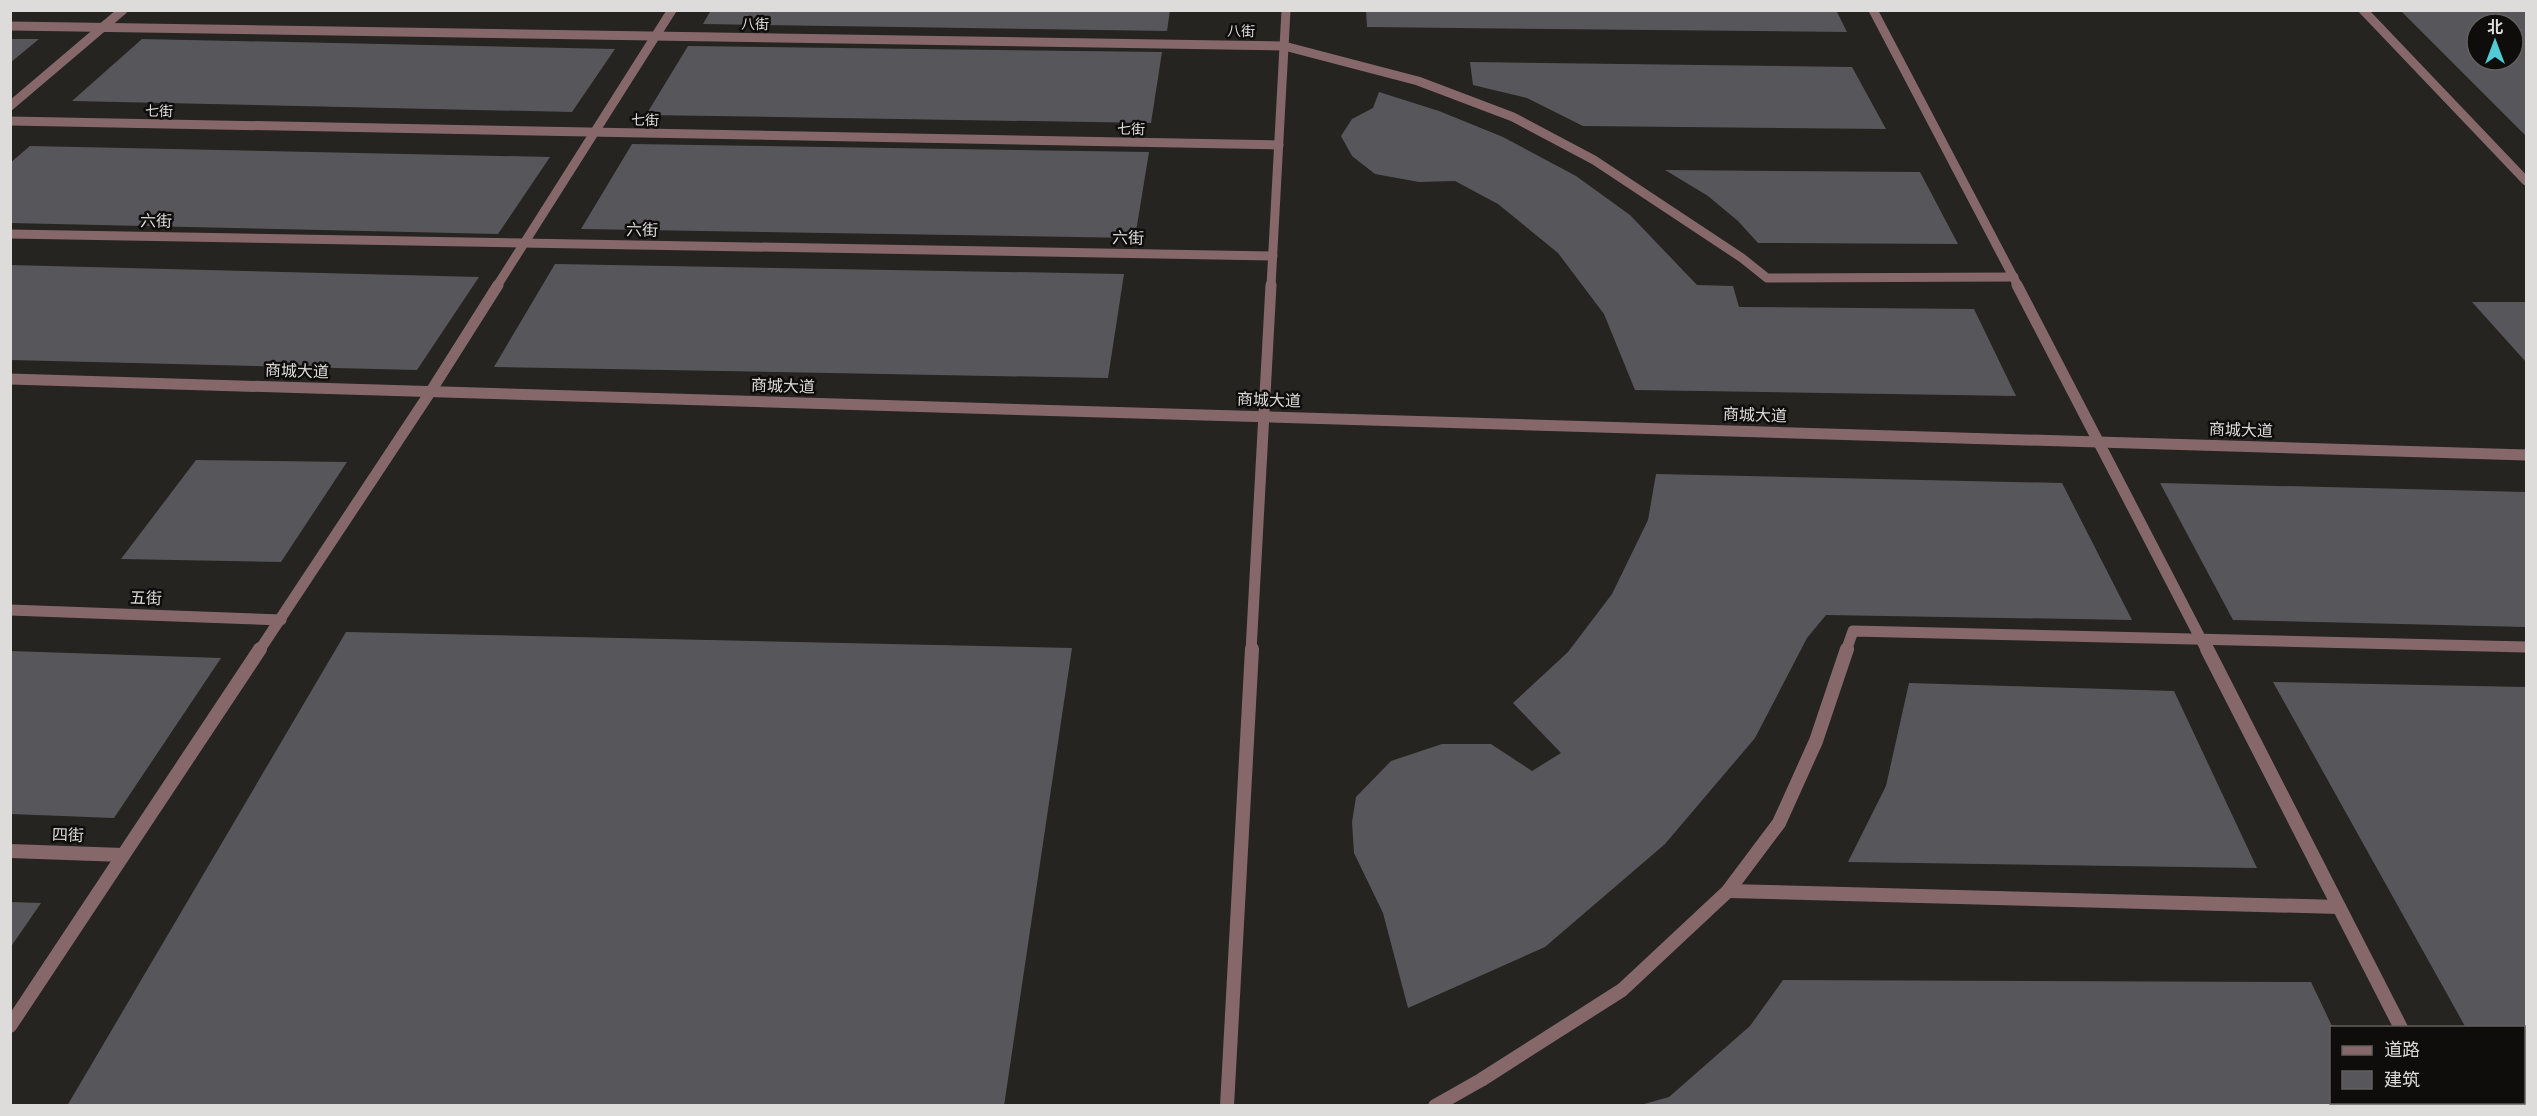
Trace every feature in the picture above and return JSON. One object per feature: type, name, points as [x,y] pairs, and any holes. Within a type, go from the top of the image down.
[{"type":"street","points":[[10,106],[123,10]]},
{"type":"street","points":[[10,1026],[431,391],[672,10]]},
{"type":"street","points":[[1227,1106],[1286,10]]},
{"type":"street","points":[[1873,10],[2202,638],[2401,1026]]},
{"type":"street","points":[[2363,10],[2526,181]]},
{"type":"street","name":"八街","points":[[10,26],[1284,46],[1418,81],[1513,117],[1594,160],[1742,258],[1767,278],[2014,277]]},
{"type":"street","name":"七街","points":[[10,121],[1279,145]]},
{"type":"street","name":"六街","points":[[10,234],[1273,256]]},
{"type":"street","name":"商城大道","points":[[10,379],[2526,455]]},
{"type":"street","name":"五街","points":[[10,610],[280,620]]},
{"type":"street","points":[[1435,1106],[1481,1080],[1622,990],[1728,891],[1779,823],[1816,741],[1853,631],[2526,647]]},
{"type":"street","name":"四街","points":[[10,850],[123,855]]},
{"type":"street","points":[[1728,891],[2339,907]]},
{"type":"building","points":[[711,10],[1170,10],[1167,31],[703,24]]},
{"type":"building","points":[[1366,10],[1836,10],[1847,32],[1367,27]]},
{"type":"building","points":[[2400,10],[2526,10],[2526,136]]},
{"type":"building","points":[[10,39],[39,39],[10,63]]},
{"type":"building","points":[[142,39],[615,49],[572,112],[72,101]]},
{"type":"building","points":[[688,46],[1162,52],[1151,123],[646,115]]},
{"type":"building","points":[[1470,62],[1852,67],[1886,129],[1583,126],[1527,98],[1473,85]]},
{"type":"building","points":[[1379,92],[1439,111],[1503,137],[1576,176],[1630,215],[1697,285],[1733,286],[1739,307],[1974,309],[2016,396],[1635,390],[1604,314],[1558,253],[1498,204],[1455,181],[1419,182],[1375,174],[1352,156],[1341,136],[1352,119],[1373,108]]},
{"type":"building","points":[[632,144],[1149,152],[1135,238],[581,229]]},
{"type":"building","points":[[30,146],[550,157],[498,234],[10,223],[10,163]]},
{"type":"building","points":[[1665,170],[1920,172],[1958,244],[1758,243],[1738,221],[1708,196]]},
{"type":"building","points":[[555,264],[1124,274],[1108,378],[494,367]]},
{"type":"building","points":[[10,265],[479,277],[417,370],[10,360]]},
{"type":"building","points":[[2472,302],[2526,302],[2526,362]]},
{"type":"building","points":[[196,460],[347,462],[281,562],[121,559]]},
{"type":"building","points":[[1656,474],[2062,483],[2132,620],[1826,615],[1807,638],[1755,738],[1665,844],[1545,947],[1408,1008],[1383,913],[1354,853],[1352,822],[1356,797],[1391,761],[1442,744],[1491,744],[1532,771],[1561,753],[1513,703],[1568,652],[1612,594],[1648,520]]},
{"type":"building","points":[[2160,483],[2526,492],[2526,627],[2233,620]]},
{"type":"building","points":[[346,632],[1072,648],[1004,1106],[67,1106]]},
{"type":"building","points":[[10,651],[221,658],[114,818],[10,814]]},
{"type":"building","points":[[2273,682],[2526,687],[2526,1106],[2510,1106],[2509,1104],[2525,1104],[2525,1026],[2465,1026]]},
{"type":"building","points":[[1909,683],[2174,691],[2257,868],[1848,862],[1886,786]]},
{"type":"building","points":[[10,902],[41,903],[10,948]]},
{"type":"building","points":[[1783,980],[2311,982],[2332,1026],[2330,1026],[2330,1104],[2371,1104],[2372,1106],[1637,1106],[1669,1097],[1750,1026]]}]
